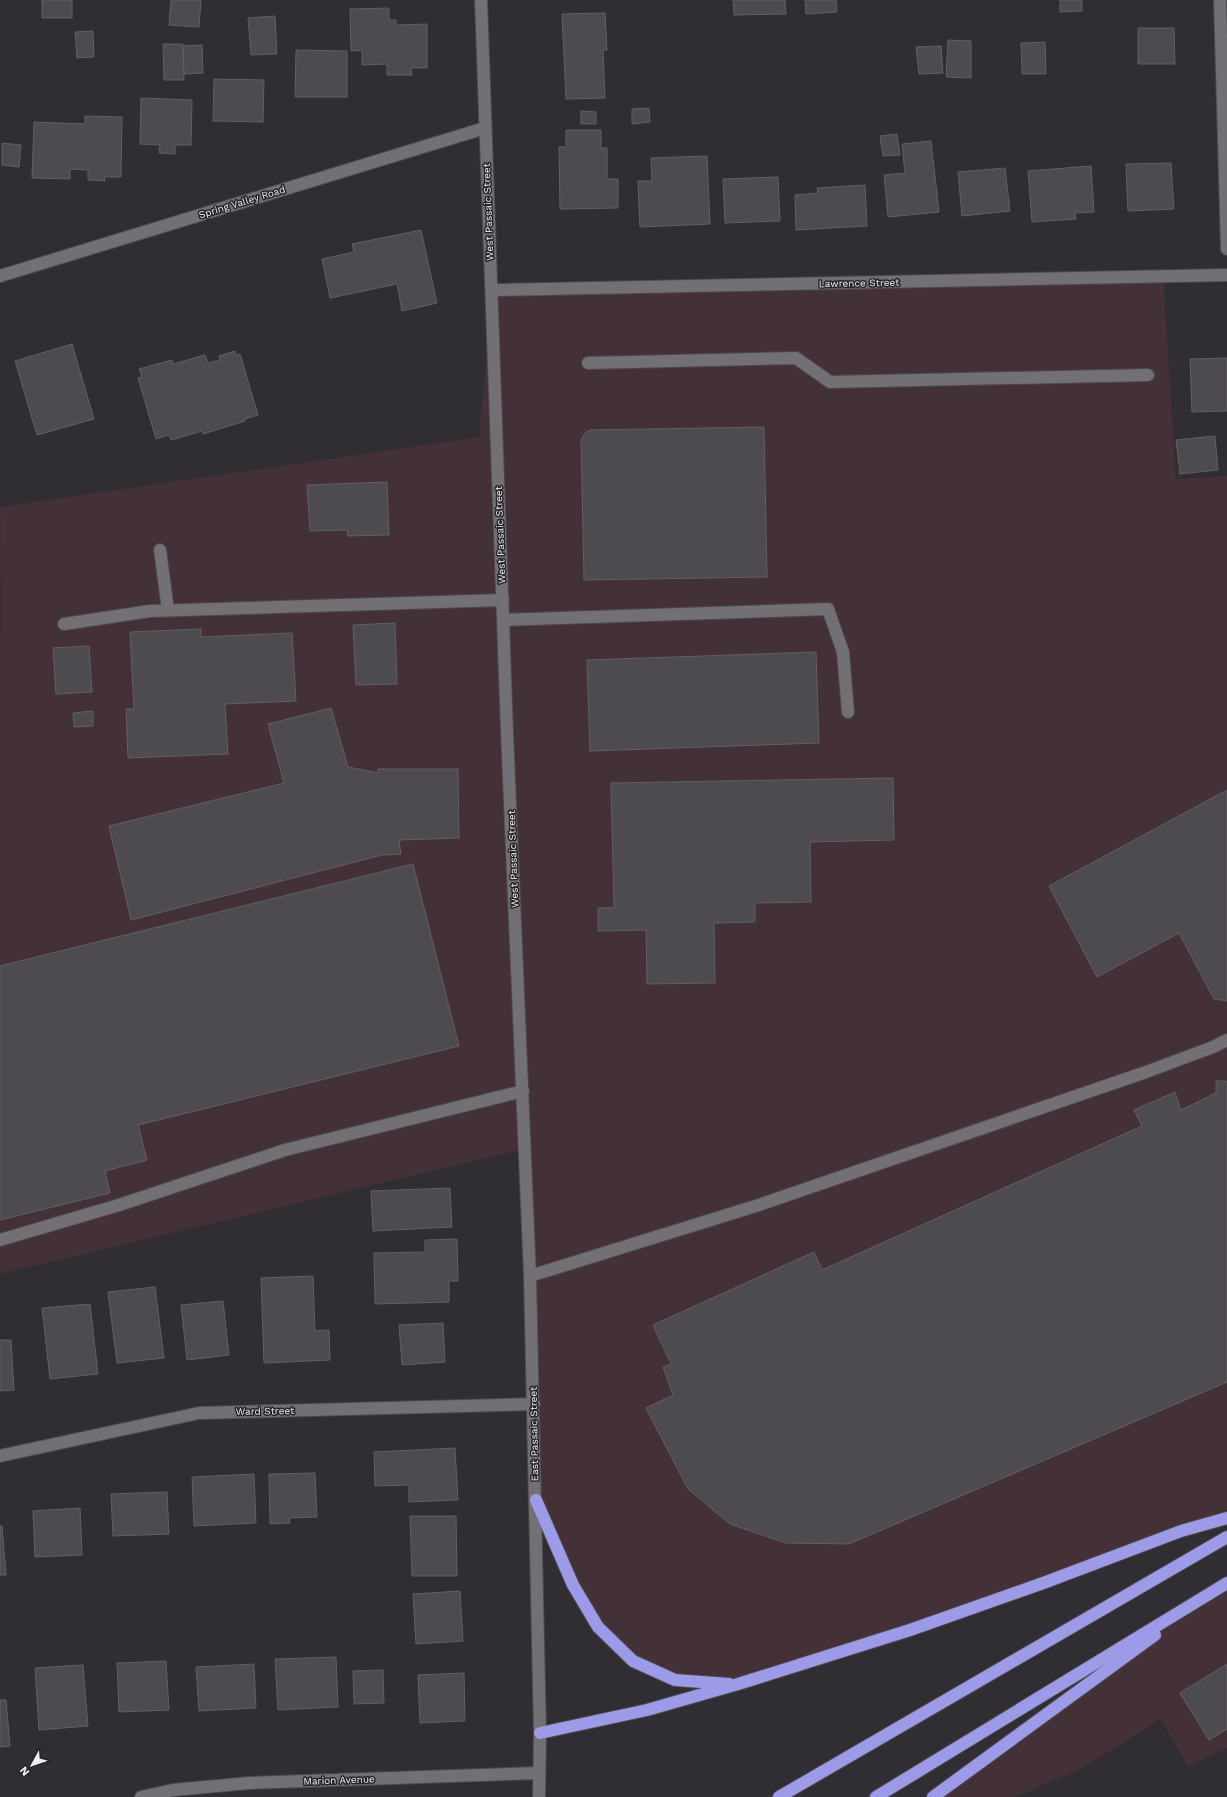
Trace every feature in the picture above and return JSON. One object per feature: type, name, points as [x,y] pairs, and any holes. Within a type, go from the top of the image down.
[{"type":"highway","points":[[536,1500],[573,1585],[598,1627],[634,1661],[674,1680],[738,1684]]},
{"type":"highway","points":[[540,1733],[647,1710],[738,1684],[910,1630],[1046,1582],[1181,1531],[1227,1518]]},
{"type":"highway","points":[[779,1797],[1227,1537]]},
{"type":"highway","points":[[876,1797],[1227,1583]]},
{"type":"highway","points":[[933,1797],[1227,1583]]},
{"type":"street","name":"West Passaic Street","points":[[481,0],[503,620],[522,1071]]},
{"type":"street","points":[[1220,0],[1227,249]]},
{"type":"street","name":"Spring Valley Road","points":[[0,276],[485,128]]},
{"type":"street","name":"Lawrence Street","points":[[492,290],[1227,275]]},
{"type":"street","points":[[588,363],[796,358],[830,382],[1148,375]]},
{"type":"street","points":[[160,550],[168,610]]},
{"type":"street","points":[[64,624],[150,611],[168,610],[503,600]]},
{"type":"street","points":[[503,620],[828,609],[843,652],[848,712]]},
{"type":"street","points":[[530,1276],[759,1206],[1146,1072],[1213,1047],[1227,1040]]},
{"type":"street","name":"East Passaic Street","points":[[522,1071],[534,1404],[540,1733],[538,1773],[539,1797]]},
{"type":"street","points":[[0,1240],[119,1205],[285,1150],[523,1091]]},
{"type":"street","name":"Ward Street","points":[[0,1456],[199,1413],[534,1404]]},
{"type":"street","name":"Marion Avenue","points":[[141,1797],[173,1790],[249,1783],[538,1773]]},
{"type":"shaded area","points":[[1163,276],[1176,479],[1227,476],[1227,1510],[1181,1531],[738,1684],[675,1680],[633,1661],[598,1627],[536,1500],[525,1149],[0,1274],[0,507],[479,437],[492,290]]},
{"type":"shaded area","points":[[1227,1583],[1227,1748],[1188,1766],[1160,1719],[1083,1768],[1016,1797],[933,1797]]},
{"type":"building","points":[[42,0],[72,0],[72,18],[42,18]]},
{"type":"building","points":[[171,0],[201,0],[199,27],[169,25]]},
{"type":"building","points":[[733,0],[785,0],[786,14],[734,15]]},
{"type":"building","points":[[805,0],[836,0],[837,12],[806,14]]},
{"type":"building","points":[[1060,0],[1082,0],[1082,11],[1060,12]]},
{"type":"building","points":[[389,8],[389,20],[396,20],[396,25],[427,24],[427,68],[411,68],[412,75],[387,75],[387,64],[362,65],[362,50],[351,51],[350,9]]},
{"type":"building","points":[[605,13],[607,50],[603,50],[605,98],[566,99],[562,14]]},
{"type":"building","points":[[275,16],[277,54],[251,55],[248,18]]},
{"type":"building","points":[[1138,28],[1174,28],[1175,64],[1138,64]]},
{"type":"building","points":[[93,31],[94,57],[77,58],[75,32]]},
{"type":"building","points":[[948,40],[971,41],[971,78],[946,77]]},
{"type":"building","points":[[1045,42],[1046,74],[1022,74],[1021,43]]},
{"type":"building","points":[[163,44],[183,44],[184,80],[164,80]]},
{"type":"building","points":[[202,45],[203,73],[184,74],[183,46]]},
{"type":"building","points":[[941,46],[943,73],[919,74],[916,47]]},
{"type":"building","points":[[296,50],[347,51],[347,97],[295,97]]},
{"type":"building","points":[[214,79],[264,80],[263,122],[213,121]]},
{"type":"building","points":[[141,98],[192,100],[191,145],[175,145],[175,154],[159,153],[160,145],[140,144]]},
{"type":"building","points":[[649,108],[650,122],[632,124],[632,109]]},
{"type":"building","points":[[581,111],[596,112],[596,124],[581,124]]},
{"type":"building","points":[[85,116],[122,117],[121,177],[104,177],[105,181],[88,180],[88,170],[70,169],[70,179],[32,178],[34,122],[85,124]]},
{"type":"building","points":[[566,130],[601,130],[601,148],[607,148],[607,179],[618,179],[618,208],[560,209],[559,147],[566,147]]},
{"type":"building","points":[[897,134],[900,155],[883,156],[880,136]]},
{"type":"building","points":[[931,141],[939,212],[888,217],[884,175],[905,173],[902,144]]},
{"type":"building","points":[[2,143],[21,145],[19,167],[2,165]]},
{"type":"building","points":[[707,156],[710,224],[640,227],[638,181],[652,181],[651,158]]},
{"type":"building","points":[[1171,163],[1174,209],[1128,211],[1126,164]]},
{"type":"building","points":[[1091,166],[1094,212],[1075,213],[1076,219],[1032,222],[1028,171]]},
{"type":"building","points":[[1005,168],[1010,211],[962,216],[958,172]]},
{"type":"building","points":[[778,177],[780,221],[725,223],[723,179]]},
{"type":"building","points":[[865,185],[867,226],[796,230],[795,195],[818,193],[817,188]]},
{"type":"building","points":[[421,230],[437,303],[402,311],[397,284],[330,298],[322,259],[354,252],[352,244]]},
{"type":"building","points":[[72,344],[94,419],[37,435],[15,361]]},
{"type":"building","points":[[235,351],[236,355],[240,354],[258,415],[245,419],[245,421],[203,434],[202,431],[171,440],[169,435],[156,439],[138,378],[142,377],[139,369],[172,360],[173,364],[205,355],[208,363],[220,360],[219,356]]},
{"type":"building","points":[[1227,358],[1227,411],[1192,412],[1190,359]]},
{"type":"building","points":[[764,427],[767,577],[584,580],[581,440],[585,433],[590,430]]},
{"type":"building","points":[[1215,436],[1218,470],[1180,474],[1176,440]]},
{"type":"building","points":[[387,482],[389,535],[348,536],[347,530],[310,531],[307,485]]},
{"type":"building","points":[[395,623],[397,684],[356,685],[353,625]]},
{"type":"building","points":[[201,629],[201,637],[292,633],[296,701],[225,704],[228,754],[128,758],[126,709],[134,709],[130,632]]},
{"type":"building","points":[[89,646],[92,692],[56,694],[53,648]]},
{"type":"building","points":[[816,652],[819,743],[590,751],[587,660]]},
{"type":"building","points":[[331,708],[348,767],[378,773],[378,769],[458,769],[459,838],[399,840],[401,854],[382,855],[131,920],[109,826],[284,783],[268,724]]},
{"type":"building","points":[[93,711],[93,726],[74,727],[73,713]]},
{"type":"building","points":[[893,778],[894,840],[810,842],[811,902],[755,903],[755,922],[714,923],[715,983],[647,984],[646,930],[598,931],[598,908],[614,908],[611,783]]},
{"type":"building","points":[[1227,790],[1227,1001],[1214,999],[1179,933],[1097,977],[1049,886]]},
{"type":"building","points":[[413,864],[459,1046],[138,1125],[147,1160],[105,1171],[110,1193],[0,1220],[0,966]]},
{"type":"building","points":[[1216,1081],[1226,1081],[1227,1083],[1227,1382],[849,1544],[786,1543],[730,1524],[688,1489],[646,1408],[673,1395],[663,1367],[671,1364],[653,1325],[814,1252],[822,1270],[1142,1126],[1134,1110],[1175,1092],[1181,1110],[1216,1093]]},
{"type":"building","points":[[450,1188],[452,1227],[373,1231],[371,1191]]},
{"type":"building","points":[[457,1239],[458,1281],[449,1281],[449,1302],[375,1304],[374,1253],[425,1252],[425,1240]]},
{"type":"building","points":[[313,1276],[315,1331],[329,1330],[330,1360],[264,1363],[261,1278]]},
{"type":"building","points":[[155,1287],[164,1358],[117,1363],[108,1292]]},
{"type":"building","points":[[223,1301],[229,1355],[187,1360],[181,1305]]},
{"type":"building","points":[[90,1304],[98,1374],[50,1379],[42,1308]]},
{"type":"building","points":[[443,1323],[445,1362],[402,1365],[399,1325]]},
{"type":"building","points":[[0,1340],[11,1340],[14,1390],[0,1391]]},
{"type":"building","points":[[455,1448],[458,1500],[409,1502],[409,1485],[375,1486],[374,1452]]},
{"type":"building","points":[[315,1473],[317,1517],[289,1518],[290,1523],[270,1524],[269,1474]]},
{"type":"building","points":[[254,1474],[256,1523],[194,1526],[192,1477]]},
{"type":"building","points":[[167,1492],[169,1534],[113,1536],[111,1494]]},
{"type":"building","points":[[80,1508],[82,1555],[35,1557],[33,1511]]},
{"type":"building","points":[[410,1516],[456,1516],[457,1576],[412,1576]]},
{"type":"building","points":[[0,1526],[2,1526],[6,1575],[0,1575]]},
{"type":"building","points":[[460,1591],[463,1641],[416,1644],[413,1594]]},
{"type":"building","points":[[336,1657],[338,1707],[278,1710],[275,1659]]},
{"type":"building","points":[[166,1661],[169,1710],[119,1712],[117,1663]]},
{"type":"building","points":[[254,1664],[256,1708],[199,1711],[196,1667]]},
{"type":"building","points":[[1227,1664],[1227,1729],[1209,1740],[1180,1693]]},
{"type":"building","points":[[83,1665],[88,1726],[39,1730],[35,1668]]},
{"type":"building","points":[[383,1670],[384,1703],[354,1704],[353,1671]]},
{"type":"building","points":[[464,1673],[465,1721],[420,1723],[418,1675]]},
{"type":"building","points":[[0,1700],[6,1700],[10,1746],[0,1747]]}]
